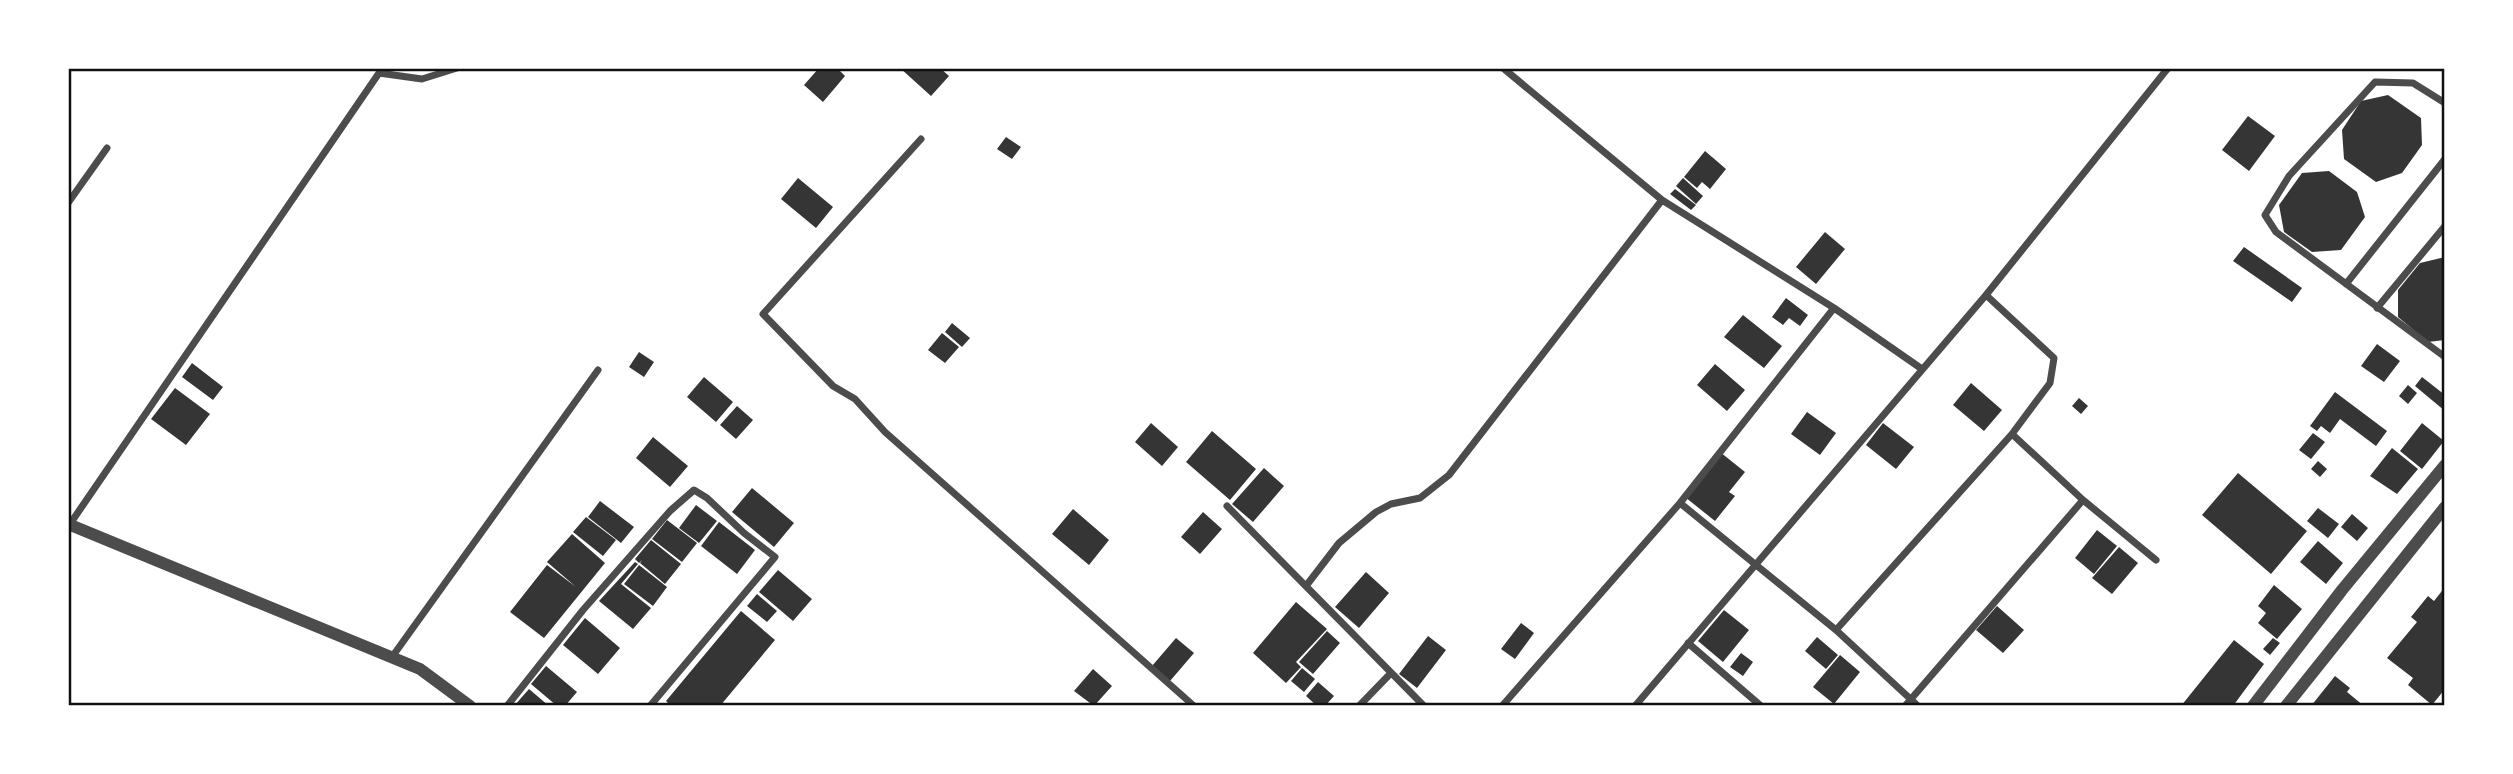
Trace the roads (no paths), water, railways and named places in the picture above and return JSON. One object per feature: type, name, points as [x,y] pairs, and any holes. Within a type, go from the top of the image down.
[{"type":"street","points":[[457,68],[422,79],[379,73],[69,524],[420,668],[470,706]]},
{"type":"street","points":[[1503,68],[1661,200],[1834,308],[1922,369]]},
{"type":"street","points":[[1635,706],[1986,295],[2168,68]]},
{"type":"street","points":[[2445,103],[2413,83],[2375,82],[2289,176],[2265,215],[2276,232],[2445,357]]},
{"type":"street","points":[[921,139],[763,314],[833,386],[855,399],[885,432],[1194,706]]},
{"type":"street","points":[[68,203],[107,148]]},
{"type":"street","points":[[2346,284],[2445,159]]},
{"type":"street","points":[[1306,586],[1339,543],[1376,512],[1391,504],[1420,498],[1449,475],[1661,200]]},
{"type":"street","points":[[2377,308],[2445,226]]},
{"type":"street","points":[[1836,629],[2012,434],[2050,383],[2054,358],[1986,295]]},
{"type":"street","points":[[1502,706],[1680,503],[1834,308]]},
{"type":"street","points":[[392,657],[598,370]]},
{"type":"street","points":[[2012,434],[2155,560]]},
{"type":"street","points":[[2253,706],[2342,590],[2445,465]]},
{"type":"street","points":[[507,706],[583,610],[670,511],[694,490],[707,498],[744,533],[775,557],[650,706]]},
{"type":"street","points":[[1908,703],[2083,499]]},
{"type":"street","points":[[1680,503],[1836,629],[1908,703],[1918,706]]},
{"type":"street","points":[[1227,506],[1424,706]]},
{"type":"street","points":[[2286,706],[2363,606],[2445,507]]},
{"type":"street","points":[[1688,643],[1761,706]]},
{"type":"street","points":[[1359,706],[1391,673]]}]
